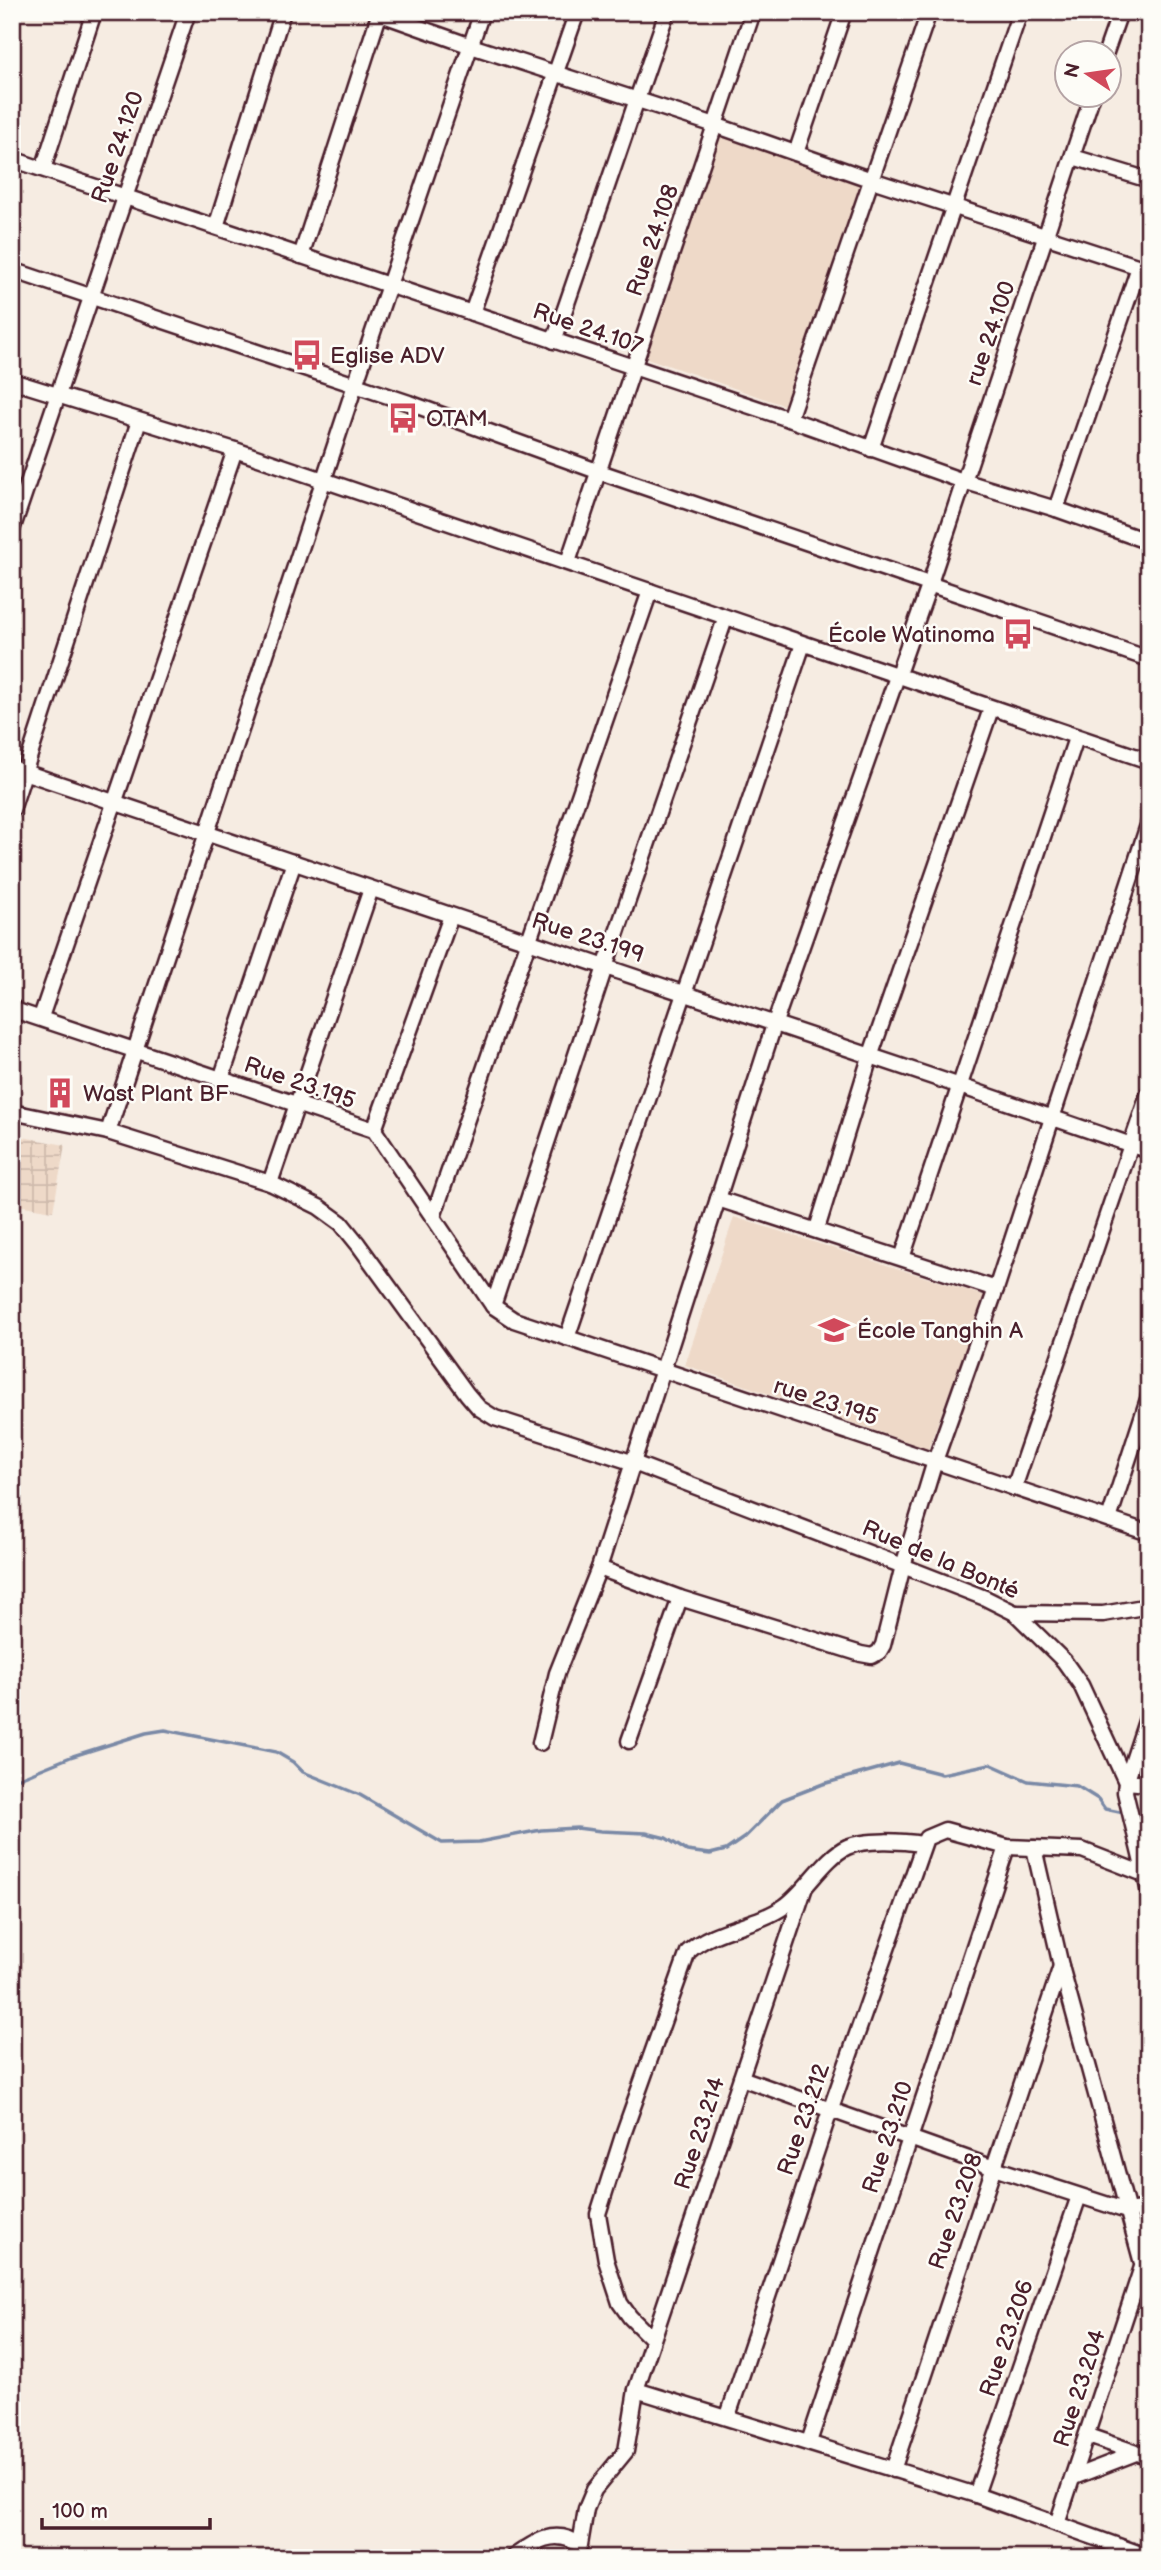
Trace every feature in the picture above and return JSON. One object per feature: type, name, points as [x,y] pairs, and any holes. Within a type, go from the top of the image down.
[{"type":"street","points":[[43,169],[94,12]]},
{"type":"street","name":"Rue 24.120","points":[[12,530],[188,12]]},
{"type":"street","points":[[216,227],[283,12]]},
{"type":"street","points":[[108,1132],[355,385],[482,12]]},
{"type":"street","points":[[472,313],[578,12]]},
{"type":"street","points":[[554,341],[667,12]]},
{"type":"street","name":"Rue 24.108","points":[[568,562],[753,12]]},
{"type":"street","points":[[796,153],[844,12]]},
{"type":"street","points":[[789,419],[929,12]]},
{"type":"street","points":[[871,449],[1020,12]]},
{"type":"street","points":[[1111,38],[1120,12]]},
{"type":"street","points":[[301,256],[378,13],[872,180],[1047,235],[1144,268],[1056,509]]},
{"type":"street","name":"rue 24.100","points":[[540,1743],[557,1673],[599,1568],[774,1025],[929,586],[1089,108]]},
{"type":"street","points":[[1073,157],[1149,180]]},
{"type":"street","name":"Rue 24.107","points":[[12,159],[789,419],[962,481],[1148,538]]},
{"type":"street","points":[[12,270],[355,385],[929,586],[1149,659]]},
{"type":"street","points":[[12,381],[325,480],[568,562],[725,619],[1149,761]]},
{"type":"street","points":[[12,810],[19,770],[139,421]]},
{"type":"street","points":[[41,1017],[235,450]]},
{"type":"street","points":[[433,1217],[650,591]]},
{"type":"street","points":[[493,1306],[605,967],[725,619]]},
{"type":"street","points":[[567,1338],[803,644]]},
{"type":"street","points":[[817,1229],[870,1057],[991,709]]},
{"type":"street","points":[[902,1258],[1076,738]]},
{"type":"street","name":"Rue 23.199","points":[[19,770],[1149,1151]]},
{"type":"street","points":[[599,1568],[680,1598],[872,1656],[879,1652],[935,1461],[996,1289],[1149,822]]},
{"type":"street","points":[[221,1079],[293,862]]},
{"type":"street","points":[[271,1183],[371,889]]},
{"type":"street","points":[[374,1130],[451,916]]},
{"type":"street","name":"Rue 23.195","points":[[12,1007],[17,1011],[374,1130],[493,1306]]},
{"type":"street","points":[[1014,1488],[1149,1092]]},
{"type":"street","name":"Rue de la Bonté","points":[[12,1112],[108,1132],[271,1183],[319,1207],[341,1223],[479,1408],[495,1418],[631,1462],[985,1598],[1015,1613],[1064,1661],[1081,1685],[1125,1787],[1149,1892]]},
{"type":"street","points":[[718,1199],[996,1289]]},
{"type":"street","name":"rue 23.195","points":[[493,1306],[514,1320],[1149,1533]]},
{"type":"street","points":[[1109,1520],[1149,1396]]},
{"type":"street","points":[[629,1741],[680,1598]]},
{"type":"street","points":[[1015,1613],[1103,1614],[1149,1606]]},
{"type":"street","points":[[1149,1713],[1125,1787],[1149,1784]]},
{"type":"street","points":[[652,2339],[630,2317],[612,2284],[599,2226],[602,2201],[624,2132],[688,1952],[710,1936],[775,1912],[804,1890],[827,1862],[857,1843],[924,1841],[946,1830],[1007,1847],[1082,1850],[1146,1875]]},
{"type":"street","name":"Rue 23.212","points":[[728,2416],[924,1841]]},
{"type":"street","name":"Rue 23.210","points":[[809,2442],[1007,1847]]},
{"type":"street","points":[[1034,1848],[1061,1966],[1149,2289]]},
{"type":"street","name":"Rue 23.214","points":[[578,2551],[586,2509],[594,2490],[621,2459],[629,2442],[636,2390],[652,2339],[804,1890]]},
{"type":"street","name":"Rue 23.208","points":[[893,2470],[1061,1966]]},
{"type":"street","points":[[741,2078],[1079,2196],[1128,2211],[1149,2208]]},
{"type":"street","name":"Rue 23.206","points":[[976,2495],[1079,2196]]},
{"type":"street","name":"Rue 23.204","points":[[1057,2524],[1142,2267]]},
{"type":"street","points":[[636,2390],[728,2416],[976,2495],[1149,2557]]},
{"type":"street","points":[[1088,2436],[1142,2455]]},
{"type":"street","points":[[1074,2477],[1142,2455]]},
{"type":"street","points":[[512,2558],[531,2544],[558,2536],[567,2537],[578,2551]]},
{"type":"shaded area","points":[[720,134],[862,182],[786,406],[644,357]]},
{"type":"shaded area","points":[[12,1135],[65,1145],[53,1211],[12,1204]]},
{"type":"shaded area","name":"École Tanghin A","points":[[734,1217],[985,1296],[928,1449],[685,1365]]},
{"type":"waterway","points":[[12,1781],[73,1756],[146,1733],[165,1730],[276,1752],[303,1772],[360,1795],[442,1843],[479,1842],[541,1830],[577,1828],[646,1833],[666,1838],[687,1851],[710,1854],[726,1850],[745,1837],[782,1800],[823,1784],[899,1763],[942,1774],[990,1764],[1028,1781],[1077,1786],[1098,1799],[1105,1809],[1124,1813]]},
{"type":"waterway","points":[[1135,1815],[1149,1817]]},
{"type":"place","name":"Eglise ADV","points":[[307,355]]},
{"type":"place","name":"OTAM","points":[[403,418]]},
{"type":"place","name":"École Watinoma","points":[[1018,634]]},
{"type":"place","name":"Wast Plant BF","points":[[60,1093]]},
{"type":"place","name":"École Tanghin A","points":[[834,1330]]}]
